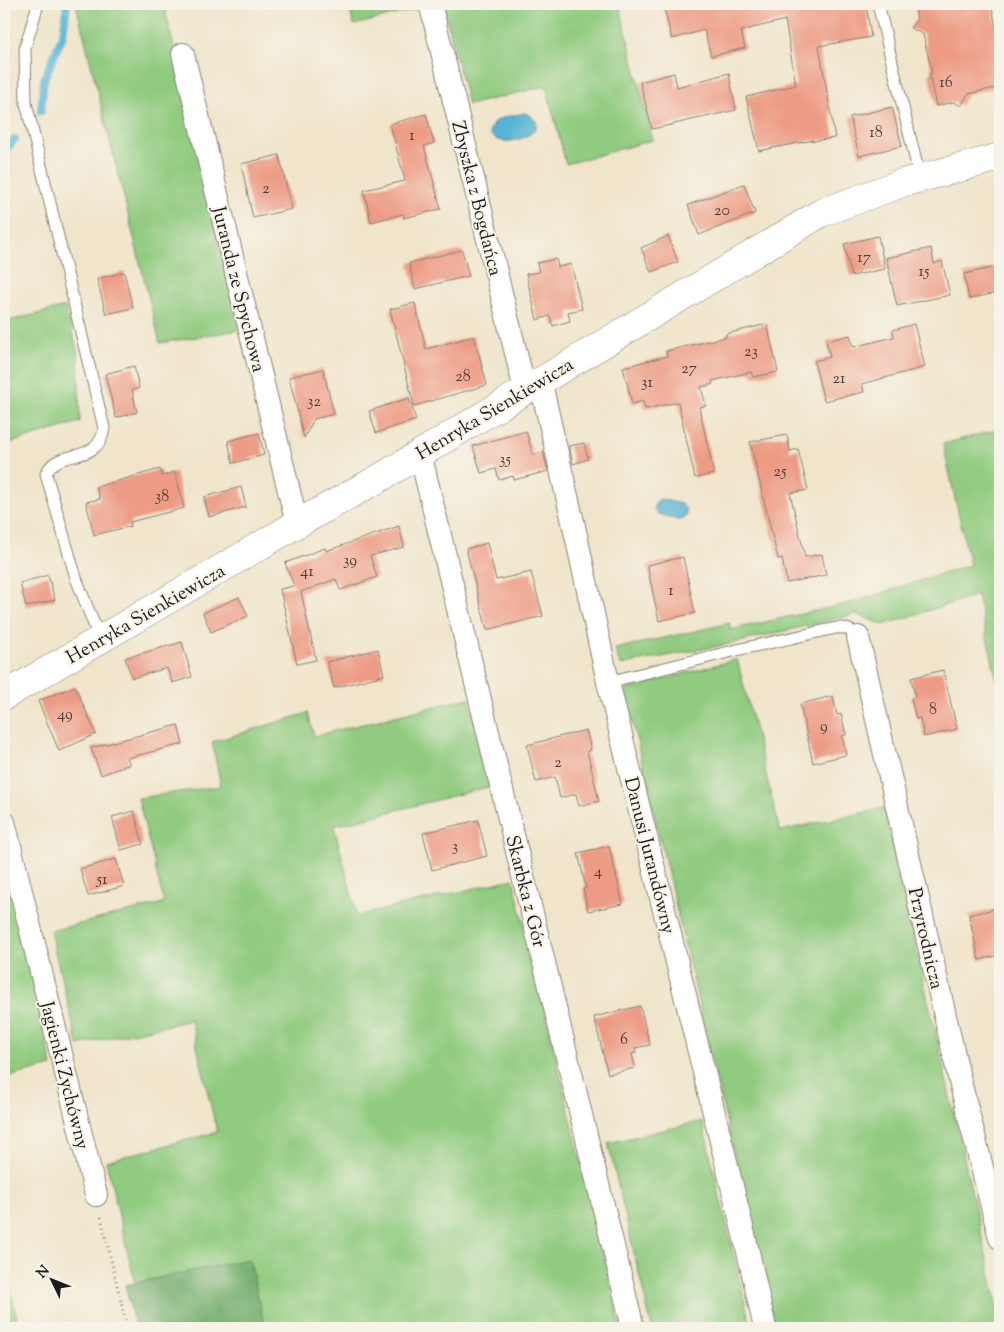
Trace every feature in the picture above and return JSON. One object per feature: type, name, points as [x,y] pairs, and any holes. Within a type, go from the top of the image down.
[{"type":"street","name":"Zbyszka z Bogdańca","points":[[431,7],[532,385]]},
{"type":"street","name":"Juranda ze Spychowa","points":[[183,54],[297,524]]},
{"type":"street","name":"Henryka Sienkiewicza","points":[[4,696],[420,453],[821,213],[902,182],[1000,157]]},
{"type":"street","name":"Danusi Jurandówny","points":[[532,385],[573,522],[608,682],[747,1246],[765,1328]]},
{"type":"street","name":"Skarbka z Gór","points":[[420,453],[633,1328]]},
{"type":"street","name":"Przyrodnicza","points":[[858,637],[960,1081],[1000,1238]]},
{"type":"street","name":"Jagienki Zychówny","points":[[4,822],[96,1195]]},
{"type":"lane","points":[[38,4],[25,48],[26,102],[104,428],[100,443],[90,451],[49,466],[46,474],[76,578],[100,640]]},
{"type":"lane","points":[[878,4],[920,178]]},
{"type":"lane","points":[[608,682],[836,628],[852,630],[858,637]]},
{"type":"path","points":[[96,1195],[127,1328]]},
{"type":"green space","points":[[76,4],[164,4],[239,330],[160,343]]},
{"type":"green space","points":[[348,4],[437,4],[354,25]]},
{"type":"green space","points":[[443,4],[619,4],[653,140],[566,164],[546,86],[468,105]]},
{"type":"green space","points":[[65,307],[78,353],[80,422],[4,445],[4,322]]},
{"type":"green space","points":[[1000,429],[1000,693],[977,595],[883,625],[856,614],[734,643],[620,665],[615,649],[730,623],[730,630],[850,603],[970,565],[943,444]]},
{"type":"green space","points":[[737,659],[780,831],[884,808],[1000,1316],[1000,1328],[775,1328],[625,690]]},
{"type":"green space","points":[[469,698],[492,786],[334,826],[357,916],[513,879],[621,1328],[265,1328],[249,1260],[135,1283],[106,1161],[217,1132],[191,1020],[78,1045],[50,931],[164,903],[138,798],[221,786],[212,742],[308,713],[314,736]]},
{"type":"green space","points":[[12,887],[52,1066],[4,1078],[4,895]]},
{"type":"green space","points":[[702,1121],[751,1328],[652,1328],[608,1143]]},
{"type":"green space","points":[[249,1259],[265,1328],[135,1328],[125,1285]]},
{"type":"green space","points":[[4,1261],[19,1328],[4,1328]]},
{"type":"water","points":[[525,113],[534,119],[536,126],[533,132],[525,137],[504,141],[495,138],[489,132],[494,122],[505,117]]},
{"type":"water","points":[[660,499],[681,504],[686,509],[686,516],[678,520],[658,514],[654,506]]},
{"type":"building","points":[[663,4],[821,4],[822,7],[841,4],[866,4],[871,37],[819,46],[835,138],[813,140],[759,151],[746,97],[796,85],[785,20],[741,31],[745,48],[711,56],[704,30],[672,39]]},
{"type":"building","points":[[932,4],[991,4],[1000,45],[1000,87],[968,94],[961,106],[954,102],[936,106],[929,74],[932,73],[923,34],[910,28],[917,19],[915,8]]},
{"type":"building","points":[[674,73],[677,87],[729,73],[736,110],[652,129],[640,82]]},
{"type":"building","points":[[892,107],[902,146],[859,156],[850,117]]},
{"type":"building","points":[[426,114],[434,143],[424,146],[441,209],[404,218],[403,214],[371,222],[364,190],[405,181],[390,124]]},
{"type":"building","points":[[279,155],[292,209],[253,218],[241,164]]},
{"type":"building","points":[[744,184],[755,213],[699,235],[688,205]]},
{"type":"building","points":[[668,236],[678,262],[651,272],[641,248]]},
{"type":"building","points":[[878,236],[885,269],[851,276],[844,244]]},
{"type":"building","points":[[931,248],[934,264],[942,261],[950,295],[897,306],[886,258]]},
{"type":"building","points":[[462,250],[469,276],[415,289],[409,263]]},
{"type":"building","points":[[556,259],[558,267],[571,264],[582,309],[568,312],[570,321],[553,326],[550,316],[537,320],[526,274],[539,272],[537,263]]},
{"type":"building","points":[[1000,266],[1000,292],[969,299],[964,274]]},
{"type":"building","points":[[124,272],[133,308],[106,314],[97,279]]},
{"type":"building","points":[[415,303],[426,349],[474,336],[487,385],[414,406],[390,309]]},
{"type":"building","points":[[767,324],[778,372],[753,377],[751,372],[712,381],[713,384],[701,387],[706,406],[699,407],[714,474],[695,478],[678,402],[645,409],[643,401],[632,404],[623,367],[667,356],[666,351],[726,337],[726,334]]},
{"type":"building","points":[[914,324],[925,367],[862,384],[864,392],[824,401],[814,361],[830,357],[826,341],[850,335],[853,347],[894,337],[893,330]]},
{"type":"building","points":[[134,366],[139,388],[132,390],[137,412],[116,418],[105,374]]},
{"type":"building","points":[[323,369],[334,414],[314,419],[304,438],[289,377]]},
{"type":"building","points":[[409,398],[416,420],[376,433],[369,411]]},
{"type":"building","points":[[526,431],[533,455],[543,452],[548,471],[514,480],[513,476],[499,480],[496,469],[481,473],[473,446]]},
{"type":"building","points":[[259,433],[264,455],[233,463],[228,441]]},
{"type":"building","points":[[787,435],[790,451],[798,449],[808,490],[790,493],[805,557],[822,554],[826,575],[787,583],[782,558],[778,559],[750,442]]},
{"type":"building","points":[[584,443],[588,459],[573,464],[569,446]]},
{"type":"building","points":[[160,469],[162,476],[175,472],[184,508],[130,522],[131,526],[94,535],[86,502],[100,499],[96,487]]},
{"type":"building","points":[[241,487],[246,507],[209,517],[204,497]]},
{"type":"building","points":[[399,526],[404,547],[370,556],[377,577],[340,590],[336,579],[301,592],[316,660],[297,664],[280,589],[294,586],[285,563],[325,548],[326,551]]},
{"type":"building","points":[[487,543],[496,580],[531,572],[543,616],[487,630],[466,549]]},
{"type":"building","points":[[683,557],[695,613],[659,621],[647,565]]},
{"type":"building","points":[[48,575],[55,600],[26,607],[20,583]]},
{"type":"building","points":[[239,597],[248,616],[211,632],[203,613]]},
{"type":"building","points":[[182,642],[192,677],[172,683],[167,668],[132,678],[125,658]]},
{"type":"building","points":[[378,649],[384,675],[334,688],[327,662]]},
{"type":"building","points":[[943,670],[957,729],[924,737],[920,718],[916,719],[911,698],[915,697],[911,678]]},
{"type":"building","points":[[75,686],[96,734],[59,751],[38,701]]},
{"type":"building","points":[[833,696],[837,715],[841,714],[846,735],[842,736],[846,755],[813,763],[800,704]]},
{"type":"building","points":[[178,725],[183,744],[127,758],[130,764],[101,775],[91,748]]},
{"type":"building","points":[[586,730],[591,750],[587,751],[599,801],[579,806],[576,794],[560,798],[555,777],[536,782],[527,745]]},
{"type":"building","points":[[134,811],[143,844],[121,850],[112,817]]},
{"type":"building","points":[[478,820],[487,856],[432,870],[423,833]]},
{"type":"building","points":[[609,846],[623,904],[588,911],[583,888],[586,888],[578,853]]},
{"type":"building","points":[[116,859],[124,886],[88,896],[80,869]]},
{"type":"building","points":[[998,908],[1000,919],[1000,955],[979,960],[969,915]]},
{"type":"building","points":[[640,1006],[650,1045],[635,1048],[636,1053],[632,1054],[635,1068],[608,1074],[594,1017]]},
{"type":"waterway","points":[[41,111],[44,79],[63,35],[67,4]]},
{"type":"waterway","points":[[4,152],[15,139]]}]
